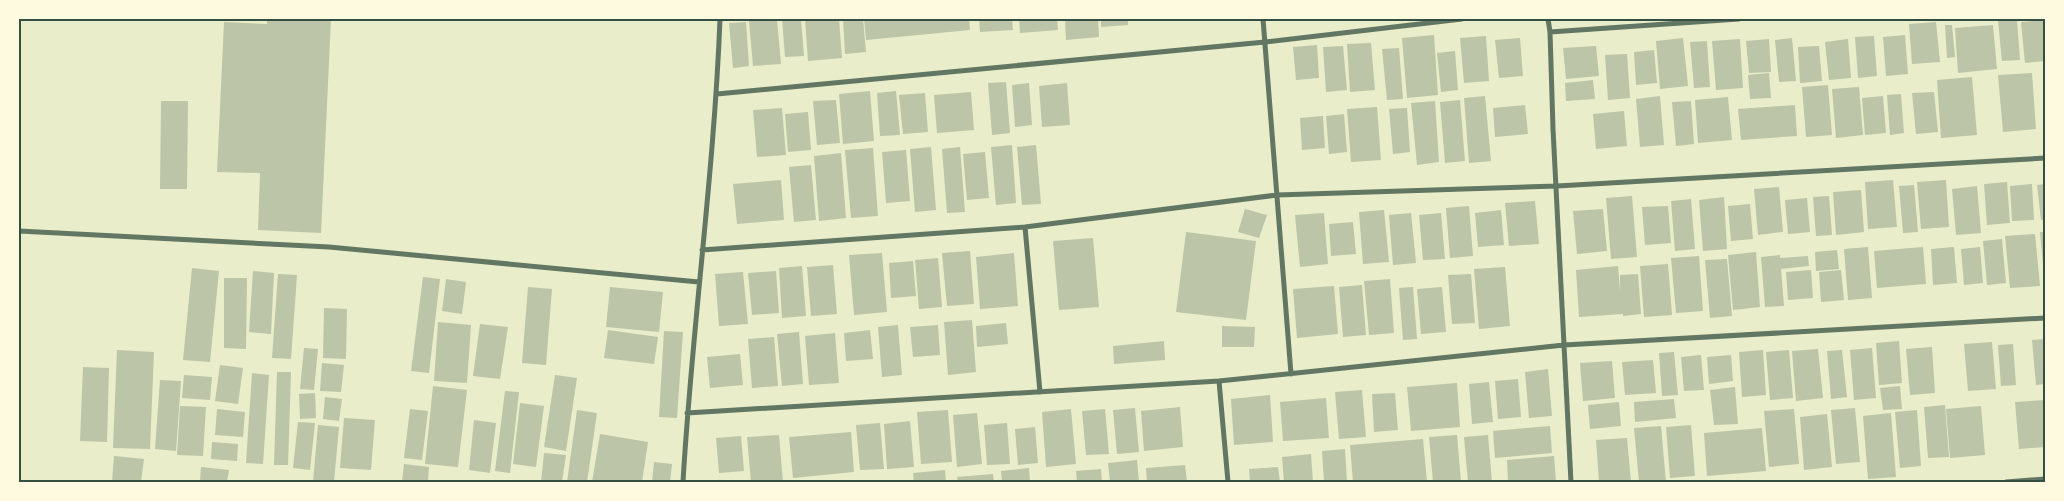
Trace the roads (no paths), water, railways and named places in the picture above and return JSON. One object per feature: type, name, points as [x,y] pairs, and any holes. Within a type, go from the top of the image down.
[{"type":"street","points":[[683,482],[687,412],[717,94],[720,19]]},
{"type":"street","points":[[1263,19],[1291,374]]},
{"type":"street","points":[[717,94],[1265,42],[1462,19]]},
{"type":"street","points":[[1548,19],[1571,482]]},
{"type":"street","points":[[1550,32],[1739,19]]},
{"type":"street","points":[[702,250],[1025,227],[1277,194],[1556,186],[2045,158]]},
{"type":"street","points":[[1025,227],[1040,392]]},
{"type":"street","points":[[19,231],[329,247],[699,282]]},
{"type":"street","points":[[687,412],[1219,381],[1564,345],[2045,318]]},
{"type":"street","points":[[1219,381],[1228,482]]},
{"type":"street","points":[[2006,482],[2045,479]]}]
